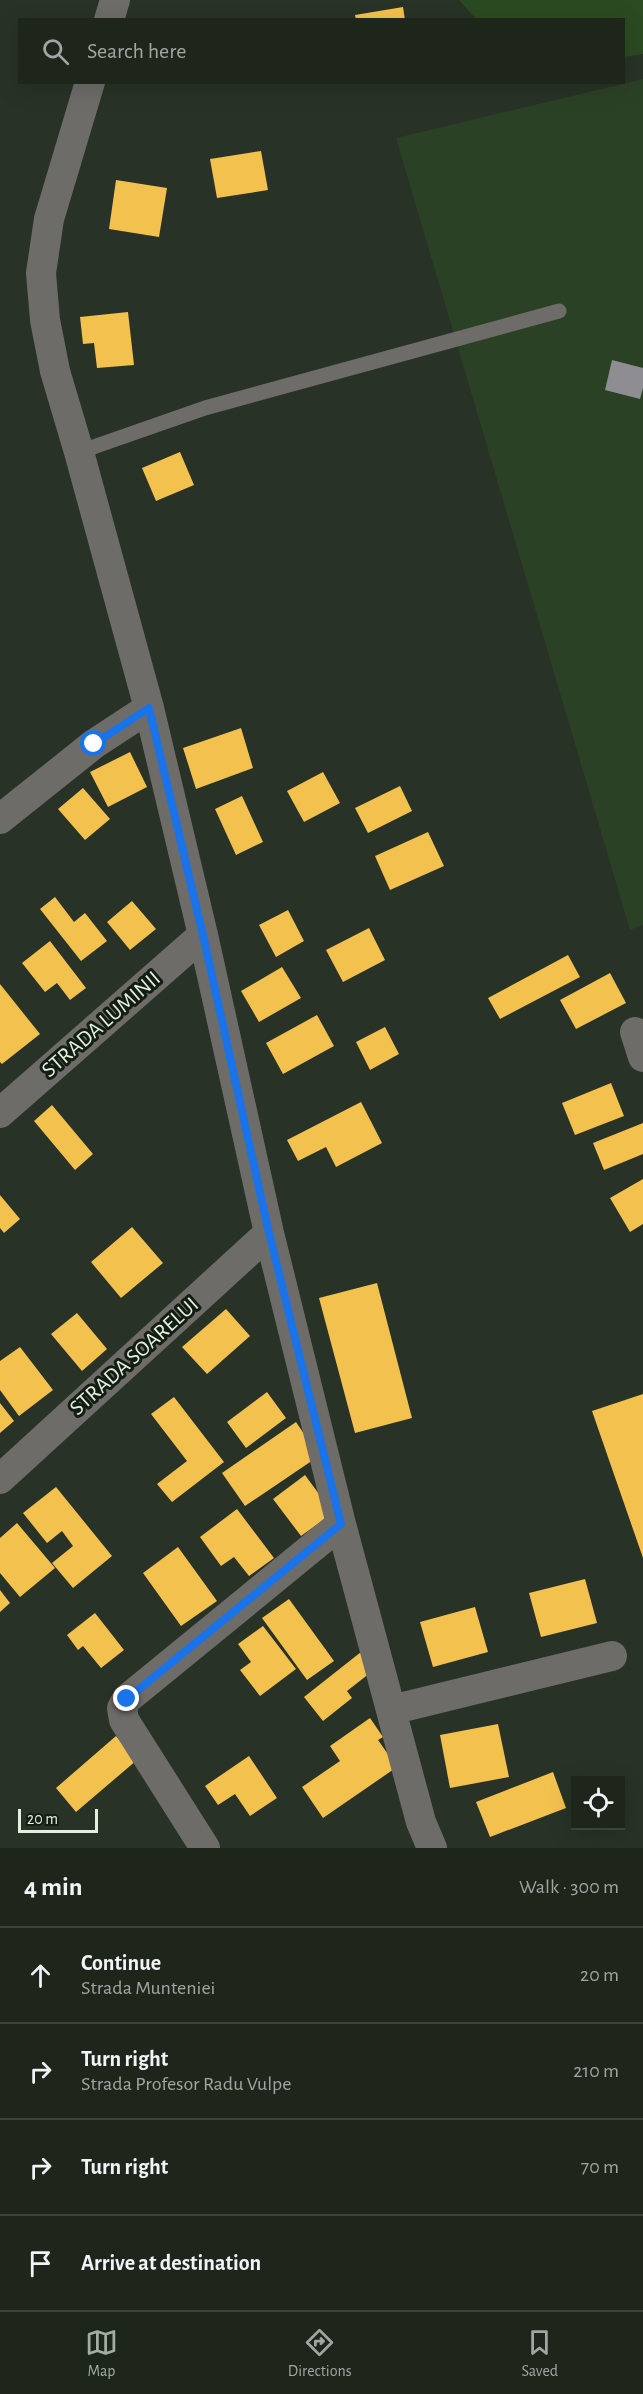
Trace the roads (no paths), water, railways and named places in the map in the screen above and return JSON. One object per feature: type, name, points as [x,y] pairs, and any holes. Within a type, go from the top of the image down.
[{"type":"street","points":[[110,18],[115,0]]},
{"type":"street","points":[[89,84],[49,219],[41,273],[45,320],[55,371],[149,708],[203,935],[269,1233],[341,1524],[421,1821],[432,1848]]},
{"type":"street","points":[[0,819],[94,744],[149,708]]},
{"type":"street","name":"STRADA LUMINII","points":[[0,1113],[203,935]]},
{"type":"street","name":"STRADA SOARELUI","points":[[0,1479],[269,1233]]},
{"type":"street","points":[[205,1848],[123,1720],[122,1708],[127,1699],[341,1524]]},
{"type":"street","points":[[391,1710],[612,1656]]},
{"type":"lane","points":[[79,452],[205,408],[559,311]]}]
